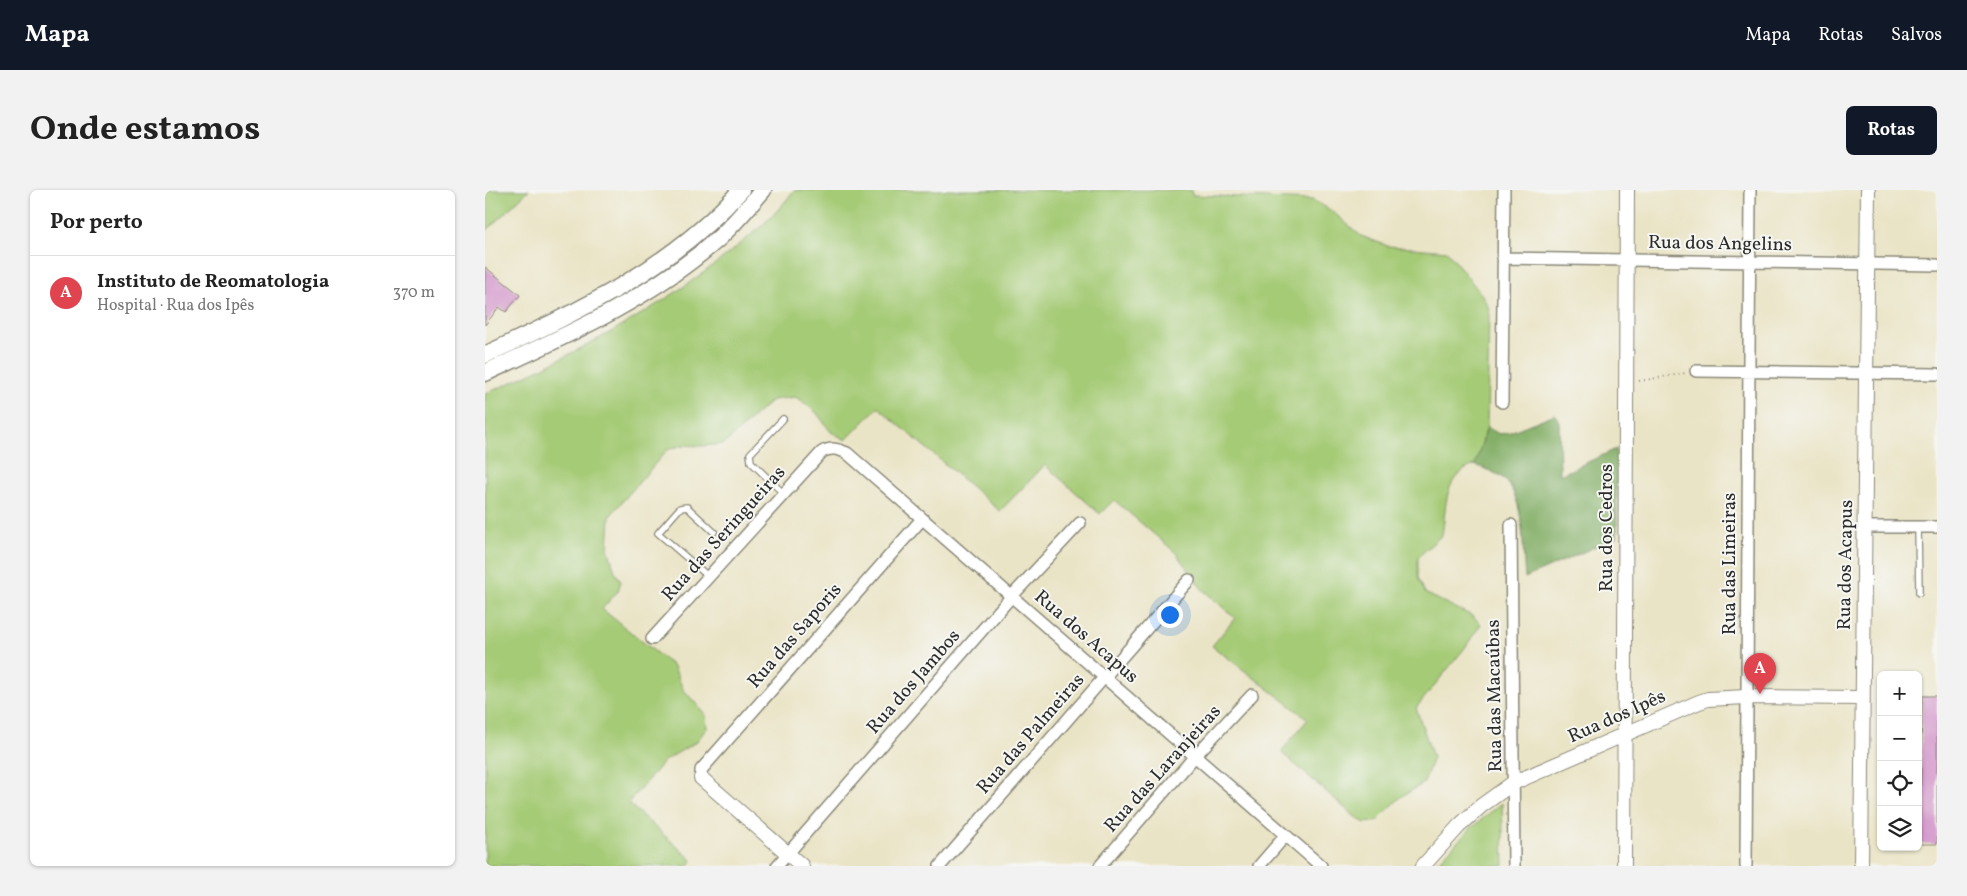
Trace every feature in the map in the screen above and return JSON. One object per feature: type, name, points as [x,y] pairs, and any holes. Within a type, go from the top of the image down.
[{"type":"main road","points":[[485,355],[573,314],[613,293],[649,270],[712,220],[741,190]]},
{"type":"main road","points":[[485,373],[568,334],[647,292],[685,266],[720,237],[763,190]]},
{"type":"street","points":[[1502,402],[1504,190]]},
{"type":"street","name":"Rua dos Cedros","points":[[1624,866],[1627,190]]},
{"type":"street","name":"Rua das Limeiras","points":[[1746,866],[1750,190]]},
{"type":"street","name":"Rua dos Acapus","points":[[1861,866],[1868,190]]},
{"type":"street","name":"Rua dos Angelins","points":[[1503,258],[1937,265]]},
{"type":"street","points":[[1696,372],[1937,374]]},
{"type":"street","name":"Rua dos Acapus","points":[[822,452],[835,449],[847,453],[1321,866]]},
{"type":"street","name":"Rua das Seringueiras","points":[[652,639],[822,452]]},
{"type":"street","name":"Rua das Saporis","points":[[701,778],[701,770],[922,519]]},
{"type":"street","name":"Rua dos Jambos","points":[[777,866],[1011,597],[1080,523]]},
{"type":"street","name":"Rua das Macaúbas","points":[[1511,525],[1514,866]]},
{"type":"street","points":[[1865,527],[1937,527]]},
{"type":"street","name":"Rua das Palmeiras","points":[[940,866],[1189,580]]},
{"type":"street","name":"Rua das Laranjeiras","points":[[1100,866],[1195,756],[1252,695]]},
{"type":"street","name":"Rua dos Ipês","points":[[1423,866],[1459,826],[1481,806],[1513,783],[1624,733],[1699,702],[1708,699],[1746,697],[1862,698]]},
{"type":"street","points":[[701,778],[802,866]]},
{"type":"street","points":[[1259,866],[1286,835]]},
{"type":"lane","points":[[783,419],[750,454],[749,458],[784,494]]},
{"type":"lane","points":[[709,577],[658,533],[675,513],[684,506],[714,532]]},
{"type":"lane","points":[[1919,527],[1919,593]]},
{"type":"path","points":[[1626,384],[1696,372]]},
{"type":"green space","points":[[485,190],[529,190],[485,232]]},
{"type":"green space","points":[[794,190],[1191,190],[1192,195],[1313,200],[1332,211],[1361,236],[1388,246],[1447,251],[1482,295],[1489,309],[1487,427],[1475,465],[1464,470],[1451,485],[1446,503],[1442,535],[1418,557],[1418,577],[1425,593],[1472,616],[1481,624],[1464,649],[1416,708],[1433,757],[1424,783],[1401,797],[1377,821],[1365,823],[1354,816],[1281,752],[1308,719],[1212,646],[1235,618],[1202,589],[1175,552],[1114,500],[1100,514],[1045,465],[1000,511],[878,407],[846,440],[831,432],[816,412],[796,397],[772,400],[724,444],[683,445],[667,450],[610,516],[608,548],[615,572],[621,581],[618,591],[602,609],[674,667],[683,689],[706,715],[707,728],[696,742],[664,761],[628,803],[692,860],[689,866],[485,866],[485,394],[615,330],[676,292],[734,249],[774,214]]},
{"type":"green space","points":[[1555,414],[1559,422],[1560,475],[1616,449],[1617,537],[1525,578],[1521,525],[1516,498],[1503,478],[1475,465],[1487,427],[1499,434],[1510,432]]},
{"type":"green space","points":[[1502,803],[1504,866],[1434,866],[1471,828]]},
{"type":"building","points":[[485,267],[520,295],[506,312],[499,307],[485,325]]},
{"type":"building","points":[[1922,696],[1937,696],[1937,844],[1922,844]]},
{"type":"place","name":"Instituto de Reomatologia","points":[[1760,694]]}]
